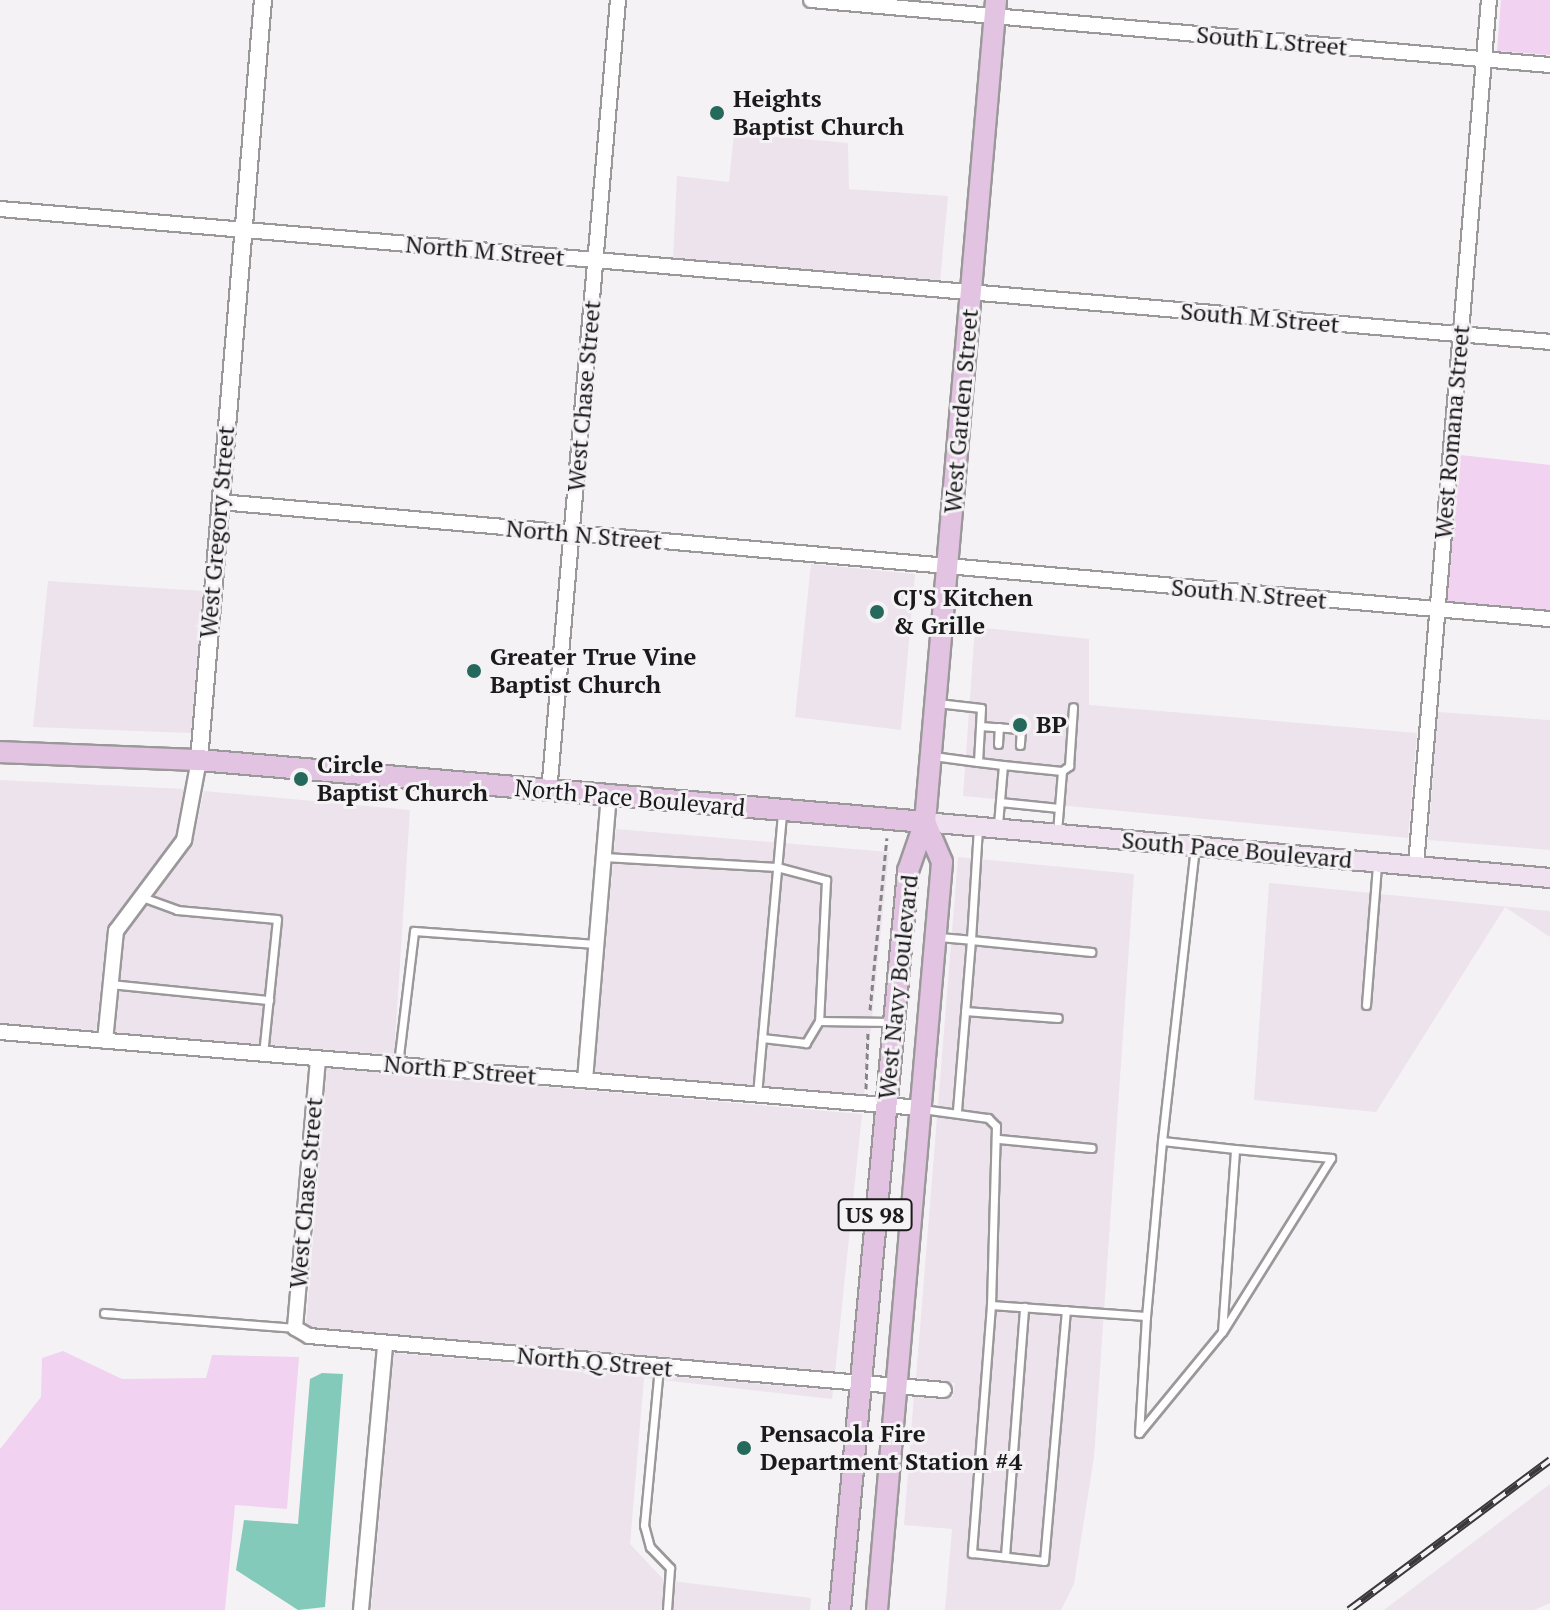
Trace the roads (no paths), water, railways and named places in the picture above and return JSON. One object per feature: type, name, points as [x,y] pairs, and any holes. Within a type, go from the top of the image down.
[{"type":"main road","name":"West Garden Street","points":[[925,822],[996,8]]},
{"type":"main road","name":"North Pace Boulevard","points":[[0,752],[199,760],[925,822]]},
{"type":"main road","name":"South Pace Boulevard","points":[[925,822],[1550,878]]},
{"type":"main road","name":"West Navy Boulevard","points":[[877,1610],[942,862],[925,822]]},
{"type":"main road","name":"West Navy Boulevard","points":[[840,1610],[860,1383],[878,1106],[893,1022],[908,871],[925,822]]},
{"type":"street","name":"West Gregory Street","points":[[105,1041],[116,931],[184,840],[199,760],[263,0]]},
{"type":"street","name":"West Chase Street","points":[[549,792],[618,0]]},
{"type":"street","name":"South L Street","points":[[811,0],[996,8],[1550,65]]},
{"type":"street","name":"West Romana Street","points":[[1416,865],[1489,0]]},
{"type":"street","name":"North M Street","points":[[0,209],[971,293]]},
{"type":"street","name":"South M Street","points":[[971,293],[1550,342]]},
{"type":"street","name":"North N Street","points":[[220,502],[947,568]]},
{"type":"street","name":"South N Street","points":[[947,568],[1550,619]]},
{"type":"street","points":[[585,1080],[609,797]]},
{"type":"street","name":"North P Street","points":[[0,1032],[920,1108]]},
{"type":"street","name":"West Chase Street","points":[[295,1328],[318,1059]]},
{"type":"street","name":"North Q Street","points":[[295,1328],[309,1336],[385,1344],[944,1390]]},
{"type":"street","points":[[361,1610],[385,1344]]},
{"type":"lane","points":[[935,703],[981,708],[978,762]]},
{"type":"lane","points":[[931,756],[1062,771],[1069,766],[1073,707]]},
{"type":"lane","points":[[980,726],[1021,729],[1020,745]]},
{"type":"lane","points":[[998,744],[999,727]]},
{"type":"lane","points":[[998,829],[999,763]]},
{"type":"lane","points":[[1057,834],[1062,771]]},
{"type":"lane","points":[[1000,802],[1059,808]]},
{"type":"lane","points":[[757,1095],[783,810]]},
{"type":"lane","points":[[957,1112],[978,828]]},
{"type":"lane","points":[[1162,1141],[1331,1158],[1222,1332],[1139,1433],[1162,1141],[1196,846]]},
{"type":"lane","points":[[604,857],[777,867],[826,880],[819,1021],[806,1043],[762,1038]]},
{"type":"lane","points":[[1366,1005],[1377,862]]},
{"type":"lane","points":[[140,897],[177,910],[277,919],[263,1054]]},
{"type":"lane","points":[[398,1064],[414,931],[597,944]]},
{"type":"lane","points":[[935,937],[1091,952]]},
{"type":"lane","points":[[110,984],[269,1000]]},
{"type":"lane","points":[[965,1011],[1058,1018]]},
{"type":"lane","points":[[819,1021],[893,1022]]},
{"type":"lane","points":[[920,1108],[988,1118],[999,1139],[991,1305],[972,1553],[1044,1561],[1066,1310]]},
{"type":"lane","points":[[999,1139],[1092,1148]]},
{"type":"lane","points":[[1222,1332],[1235,1149]]},
{"type":"lane","points":[[991,1305],[1146,1316]]},
{"type":"lane","points":[[1005,1556],[1024,1307]]},
{"type":"lane","points":[[104,1313],[295,1328]]},
{"type":"lane","points":[[659,1367],[644,1525],[650,1547],[670,1568],[667,1610]]},
{"type":"railway","points":[[1349,1610],[1550,1460]]},
{"type":"place","name":"Heights Baptist Church","points":[[717,113]]},
{"type":"place","name":"CJ'S Kitchen & Grille","points":[[877,612]]},
{"type":"place","name":"Greater True Vine Baptist Church","points":[[474,671]]},
{"type":"place","name":"BP","points":[[1020,725]]},
{"type":"place","name":"Circle Baptist Church","points":[[301,779]]},
{"type":"place","name":"Pensacola Fire Department Station #4","points":[[744,1448]]}]
